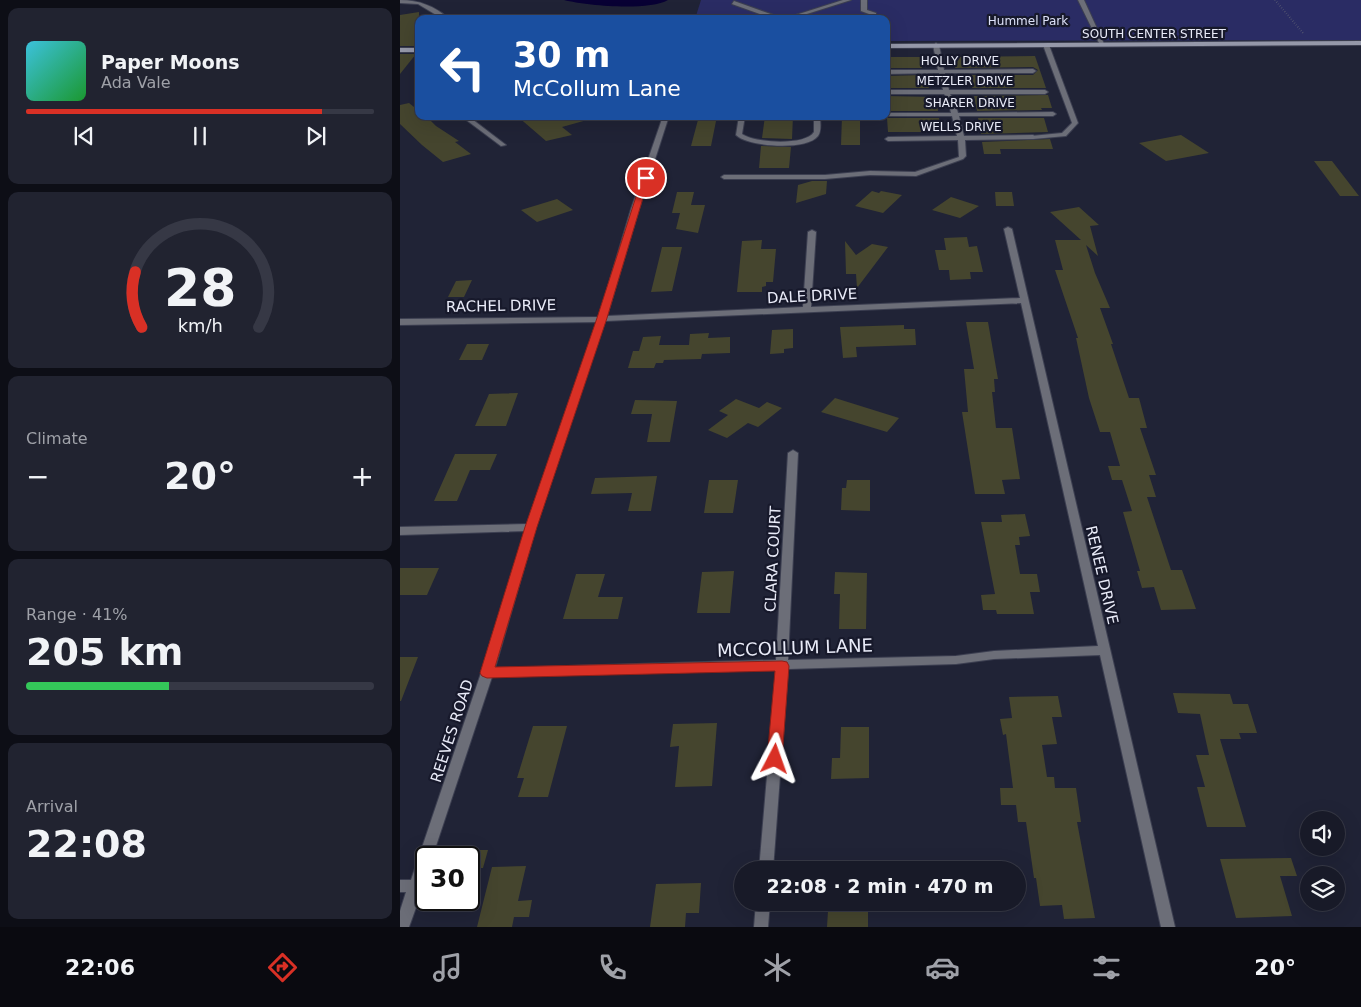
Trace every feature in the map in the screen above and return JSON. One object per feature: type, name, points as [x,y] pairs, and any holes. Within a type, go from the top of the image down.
[{"type":"main road","name":"SOUTH CENTER STREET","points":[[890,46],[1361,43]]},
{"type":"main road","points":[[400,50],[415,50]]},
{"type":"street","points":[[400,1],[410,0],[427,5],[441,15]]},
{"type":"street","points":[[798,15],[848,0]]},
{"type":"street","points":[[864,0],[864,11],[874,14],[872,15]]},
{"type":"street","points":[[1081,0],[1103,45]]},
{"type":"street","points":[[735,1],[770,15]]},
{"type":"street","points":[[724,177],[825,177],[870,173],[916,174],[962,157],[952,100],[946,92],[936,45]]},
{"type":"street","name":"WELLS DRIVE","points":[[888,139],[1064,136],[1075,123],[1046,45]]},
{"type":"street","name":"HOLLY DRIVE","points":[[890,72],[1034,71]]},
{"type":"street","name":"METZLER DRIVE","points":[[890,92],[1045,92]]},
{"type":"street","name":"SHARER DRIVE","points":[[890,115],[1053,114]]},
{"type":"street","points":[[469,120],[503,145]]},
{"type":"street","name":"REEVES ROAD","points":[[429,846],[487,673],[531,527],[602,318],[665,120]]},
{"type":"street","points":[[741,120],[739,135],[746,141],[799,142],[816,136],[817,120]]},
{"type":"street","name":"RENEE DRIVE","points":[[1008,229],[1168,927]]},
{"type":"street","points":[[807,310],[812,232]]},
{"type":"street","name":"DALE DRIVE","points":[[602,318],[1023,300]]},
{"type":"street","name":"RACHEL DRIVE","points":[[400,322],[602,318]]},
{"type":"street","name":"CLARA COURT","points":[[767,861],[782,666],[793,453]]},
{"type":"street","points":[[400,530],[531,527]]},
{"type":"street","name":"MCCOLLUM LANE","points":[[487,673],[956,660],[994,655],[1104,650]]},
{"type":"street","points":[[400,886],[415,886]]},
{"type":"street","name":"REEVES ROAD","points":[[402,927],[415,889]]},
{"type":"street","points":[[762,927],[763,911]]},
{"type":"path","points":[[1275,0],[1305,35]]},
{"type":"green space","name":"Hummel Park","points":[[701,0],[1361,0],[1361,40],[890,41],[890,15],[696,15]]},
{"type":"shaded area","points":[[564,0],[668,0],[647,5],[602,6]]},
{"type":"building","points":[[419,12],[419,15],[415,15],[415,46],[400,46],[400,15]]},
{"type":"building","points":[[400,54],[415,54],[415,55],[400,74]]},
{"type":"building","points":[[1035,56],[1046,88],[972,88],[972,86],[959,86],[957,75],[1033,75],[1038,70],[1033,67],[955,68],[953,57]]},
{"type":"building","points":[[890,57],[920,57],[922,68],[890,68]]},
{"type":"building","points":[[890,76],[928,76],[929,88],[890,88]]},
{"type":"building","points":[[1048,95],[1052,108],[1041,108],[1042,110],[977,111],[974,96]]},
{"type":"building","points":[[890,96],[936,97],[938,111],[890,111]]},
{"type":"building","points":[[409,103],[415,108],[415,120],[430,120],[459,141],[455,142],[471,154],[443,162],[400,124],[400,105]]},
{"type":"building","points":[[890,118],[939,118],[941,132],[888,132],[887,120],[890,120]]},
{"type":"building","points":[[978,118],[1044,118],[1048,132],[981,134]]},
{"type":"building","points":[[522,120],[587,120],[562,127],[572,135],[546,141]]},
{"type":"building","points":[[698,120],[716,120],[711,146],[691,146]]},
{"type":"building","points":[[764,120],[793,120],[792,139],[762,138]]},
{"type":"building","points":[[842,120],[860,120],[860,145],[841,145]]},
{"type":"building","points":[[1181,135],[1209,153],[1166,161],[1139,143]]},
{"type":"building","points":[[1050,139],[1053,149],[1000,149],[1001,154],[984,154],[982,142]]},
{"type":"building","points":[[761,146],[791,147],[789,168],[759,168]]},
{"type":"building","points":[[1314,161],[1332,161],[1359,196],[1340,196]]},
{"type":"building","points":[[812,181],[827,181],[826,194],[796,203],[798,185]]},
{"type":"building","points":[[872,191],[902,195],[883,213],[855,206]]},
{"type":"building","points":[[677,192],[694,192],[691,205],[705,205],[698,233],[676,229],[680,213],[672,213]]},
{"type":"building","points":[[995,192],[1012,192],[1014,206],[996,206]]},
{"type":"building","points":[[951,197],[979,206],[960,218],[932,210]]},
{"type":"building","points":[[557,199],[573,210],[537,222],[521,210]]},
{"type":"building","points":[[1079,207],[1099,225],[1090,226],[1098,256],[1086,245],[1095,273],[1110,308],[1100,308],[1129,398],[1139,398],[1147,428],[1140,428],[1156,475],[1149,475],[1156,497],[1147,497],[1171,570],[1182,570],[1196,609],[1161,610],[1154,587],[1142,588],[1137,571],[1140,571],[1123,512],[1132,511],[1122,480],[1112,480],[1108,466],[1120,466],[1110,432],[1100,432],[1089,398],[1076,338],[1078,338],[1055,270],[1063,270],[1055,240],[1081,240],[1050,212]]},
{"type":"building","points":[[967,237],[969,247],[977,246],[983,272],[970,272],[971,279],[950,280],[949,270],[939,270],[935,250],[946,250],[944,238]]},
{"type":"building","points":[[762,240],[761,249],[776,249],[773,282],[766,282],[766,286],[762,287],[762,292],[737,292],[742,241]]},
{"type":"building","points":[[845,241],[856,255],[872,244],[888,247],[857,288],[856,274],[846,274]]},
{"type":"building","points":[[662,247],[682,247],[672,291],[651,292]]},
{"type":"building","points":[[472,280],[464,297],[448,297],[456,281]]},
{"type":"building","points":[[966,322],[988,322],[998,379],[994,379],[995,392],[992,392],[996,428],[1012,428],[1020,479],[1002,480],[1005,494],[975,494],[962,412],[968,412],[964,369],[974,369]]},
{"type":"building","points":[[904,325],[904,329],[915,329],[916,345],[856,347],[857,357],[843,358],[840,327]]},
{"type":"building","points":[[793,329],[793,348],[784,349],[784,353],[770,354],[772,330]]},
{"type":"building","points":[[709,333],[708,338],[730,337],[730,353],[702,354],[701,359],[664,360],[663,363],[656,363],[654,368],[628,368],[633,351],[639,351],[643,337],[661,336],[659,345],[689,345],[690,334]]},
{"type":"building","points":[[467,344],[489,344],[482,360],[459,360]]},
{"type":"building","points":[[518,393],[506,426],[475,426],[489,394]]},
{"type":"building","points":[[835,398],[899,418],[887,432],[821,412]]},
{"type":"building","points":[[736,399],[759,408],[767,402],[782,408],[758,427],[748,423],[727,438],[708,430],[728,415],[719,411]]},
{"type":"building","points":[[635,400],[677,401],[670,442],[647,442],[652,414],[631,414]]},
{"type":"building","points":[[455,454],[497,454],[490,470],[470,470],[457,501],[434,501]]},
{"type":"building","points":[[657,476],[651,511],[628,511],[632,493],[591,494],[595,478]]},
{"type":"building","points":[[709,480],[738,480],[733,513],[704,513]]},
{"type":"building","points":[[847,480],[870,480],[870,511],[841,510],[842,488],[846,488]]},
{"type":"building","points":[[1025,514],[1030,536],[1019,537],[1020,545],[1015,545],[1020,574],[1037,574],[1040,592],[1030,592],[1034,614],[997,614],[996,610],[983,610],[981,595],[995,594],[981,522],[1002,522],[1001,515]]},
{"type":"building","points":[[400,568],[439,568],[427,595],[400,595]]},
{"type":"building","points":[[734,571],[730,613],[697,613],[702,572]]},
{"type":"building","points":[[835,572],[867,573],[866,629],[839,629],[840,594],[834,594]]},
{"type":"building","points":[[576,574],[605,574],[598,597],[623,597],[618,619],[563,619]]},
{"type":"building","points":[[400,657],[418,657],[401,701],[400,701]]},
{"type":"building","points":[[1173,693],[1230,694],[1233,704],[1248,704],[1257,733],[1239,733],[1241,739],[1220,739],[1246,827],[1207,827],[1197,787],[1205,787],[1196,755],[1209,755],[1200,714],[1178,713]]},
{"type":"building","points":[[1058,696],[1062,717],[1052,717],[1057,744],[1042,745],[1047,777],[1054,777],[1055,788],[1076,788],[1081,822],[1077,822],[1095,918],[1064,919],[1062,905],[1040,906],[1026,822],[1018,822],[1016,805],[1001,805],[1000,788],[1013,788],[1006,734],[1003,735],[1000,719],[1012,718],[1009,697]]},
{"type":"building","points":[[717,723],[712,786],[675,787],[679,746],[670,747],[673,724]]},
{"type":"building","points":[[533,726],[567,726],[548,797],[518,797],[524,778],[517,778]]},
{"type":"building","points":[[841,727],[869,727],[869,778],[831,779],[832,758],[840,758]]},
{"type":"building","points":[[480,850],[488,850],[483,868],[480,868]]},
{"type":"building","points":[[1291,858],[1297,876],[1280,876],[1292,916],[1236,918],[1220,859]]},
{"type":"building","points":[[526,866],[518,901],[532,900],[529,917],[514,917],[512,927],[477,927],[492,867]]},
{"type":"building","points":[[701,883],[699,913],[686,913],[685,927],[650,927],[656,884]]},
{"type":"building","points":[[828,911],[868,911],[868,927],[827,927]]},
{"type":"route","points":[[646,178],[602,318],[531,527],[487,673],[782,666],[775,759]]}]
